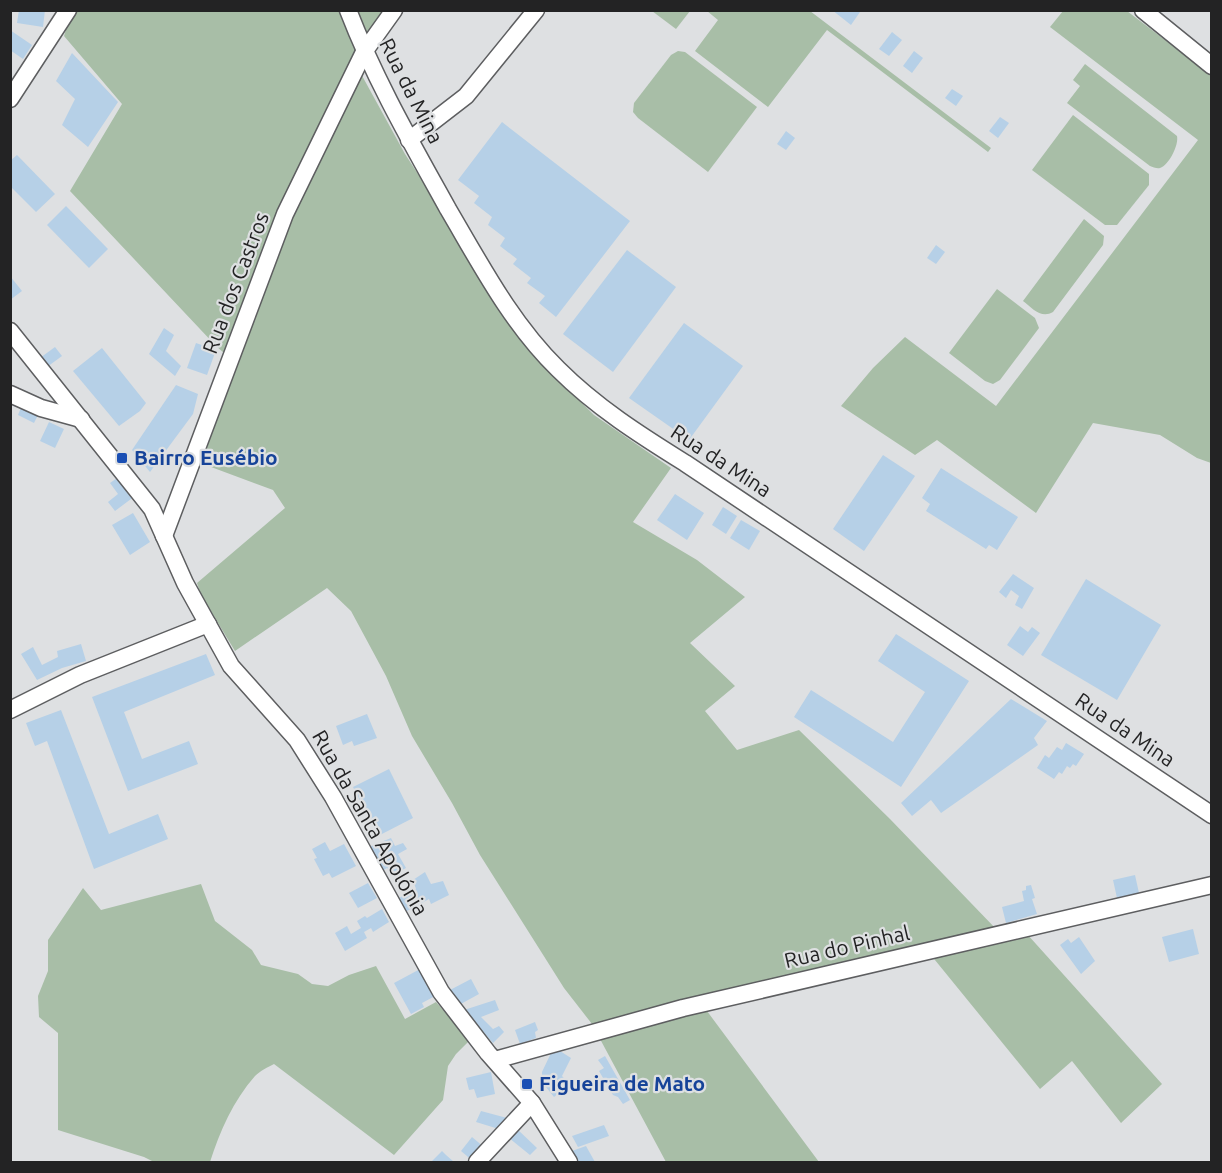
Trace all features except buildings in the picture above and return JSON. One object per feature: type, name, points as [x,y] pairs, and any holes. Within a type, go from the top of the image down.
[{"type":"street","name":"Rua da Mina","points":[[348,10],[364,52],[409,140],[508,310],[550,361],[587,396],[635,432],[1212,815]]},
{"type":"street","name":"Rua dos Castros","points":[[164,536],[285,214],[364,52],[394,10]]},
{"type":"street","points":[[409,140],[466,96],[536,10]]},
{"type":"street","points":[[1143,10],[1212,66]]},
{"type":"street","points":[[10,99],[65,13]]},
{"type":"street","name":"Rua da Santa Apolónia","points":[[10,331],[152,509],[185,583],[231,666],[297,740],[333,797],[441,992],[532,1103],[569,1162]]},
{"type":"street","points":[[10,394],[40,408],[81,419]]},
{"type":"street","points":[[10,710],[80,675],[208,624]]},
{"type":"street","name":"Rua do Pinhal","points":[[495,1060],[684,1008],[1212,885]]},
{"type":"street","points":[[477,1162],[532,1103]]},
{"type":"green space","points":[[72,11],[383,11],[354,53],[360,72],[405,154],[510,316],[579,400],[594,415],[671,468],[633,522],[697,560],[745,597],[690,643],[735,686],[705,711],[737,750],[799,730],[890,819],[997,930],[1027,934],[1162,1084],[1121,1123],[1072,1061],[1040,1089],[926,949],[704,1007],[819,1162],[666,1162],[592,1024],[564,988],[480,855],[412,736],[386,676],[351,611],[327,588],[235,651],[201,595],[197,583],[285,508],[273,490],[203,464],[223,384],[232,360],[216,346],[70,191],[122,104],[64,36]]},
{"type":"green space","points":[[652,11],[690,11],[676,29]]},
{"type":"green space","points":[[707,11],[810,11],[991,148],[988,152],[827,30],[768,107],[695,51],[718,20]]},
{"type":"green space","points":[[1063,11],[1127,11],[1211,75],[1211,463],[1197,458],[1160,435],[1093,423],[1036,513],[937,440],[915,455],[841,406],[873,368],[905,337],[996,406],[1198,140],[1050,27]]},
{"type":"green space","points":[[678,51],[685,52],[757,107],[708,172],[633,112],[634,103],[671,55]]},
{"type":"green space","points":[[1085,64],[1177,136],[1175,149],[1163,166],[1158,168],[1150,166],[1067,103],[1080,86],[1073,80]]},
{"type":"green space","points":[[1073,115],[1149,174],[1149,185],[1117,225],[1105,225],[1032,170]]},
{"type":"green space","points":[[1084,219],[1104,236],[1103,245],[1053,312],[1045,314],[1037,312],[1023,301]]},
{"type":"green space","points":[[997,289],[1035,318],[1039,328],[1000,380],[993,384],[985,381],[949,353]]},
{"type":"green space","points":[[201,884],[215,921],[252,950],[261,965],[298,974],[312,984],[328,986],[349,975],[376,966],[405,1019],[436,1002],[470,1040],[448,1066],[443,1100],[394,1155],[274,1064],[255,1076],[240,1096],[223,1128],[210,1162],[154,1162],[58,1130],[58,1033],[39,1017],[38,996],[48,971],[48,940],[83,888],[101,910]]},
{"type":"place","name":"Bairro Eusébio","points":[[122,458]]},
{"type":"place","name":"Figueira de Mato","points":[[527,1084]]}]
